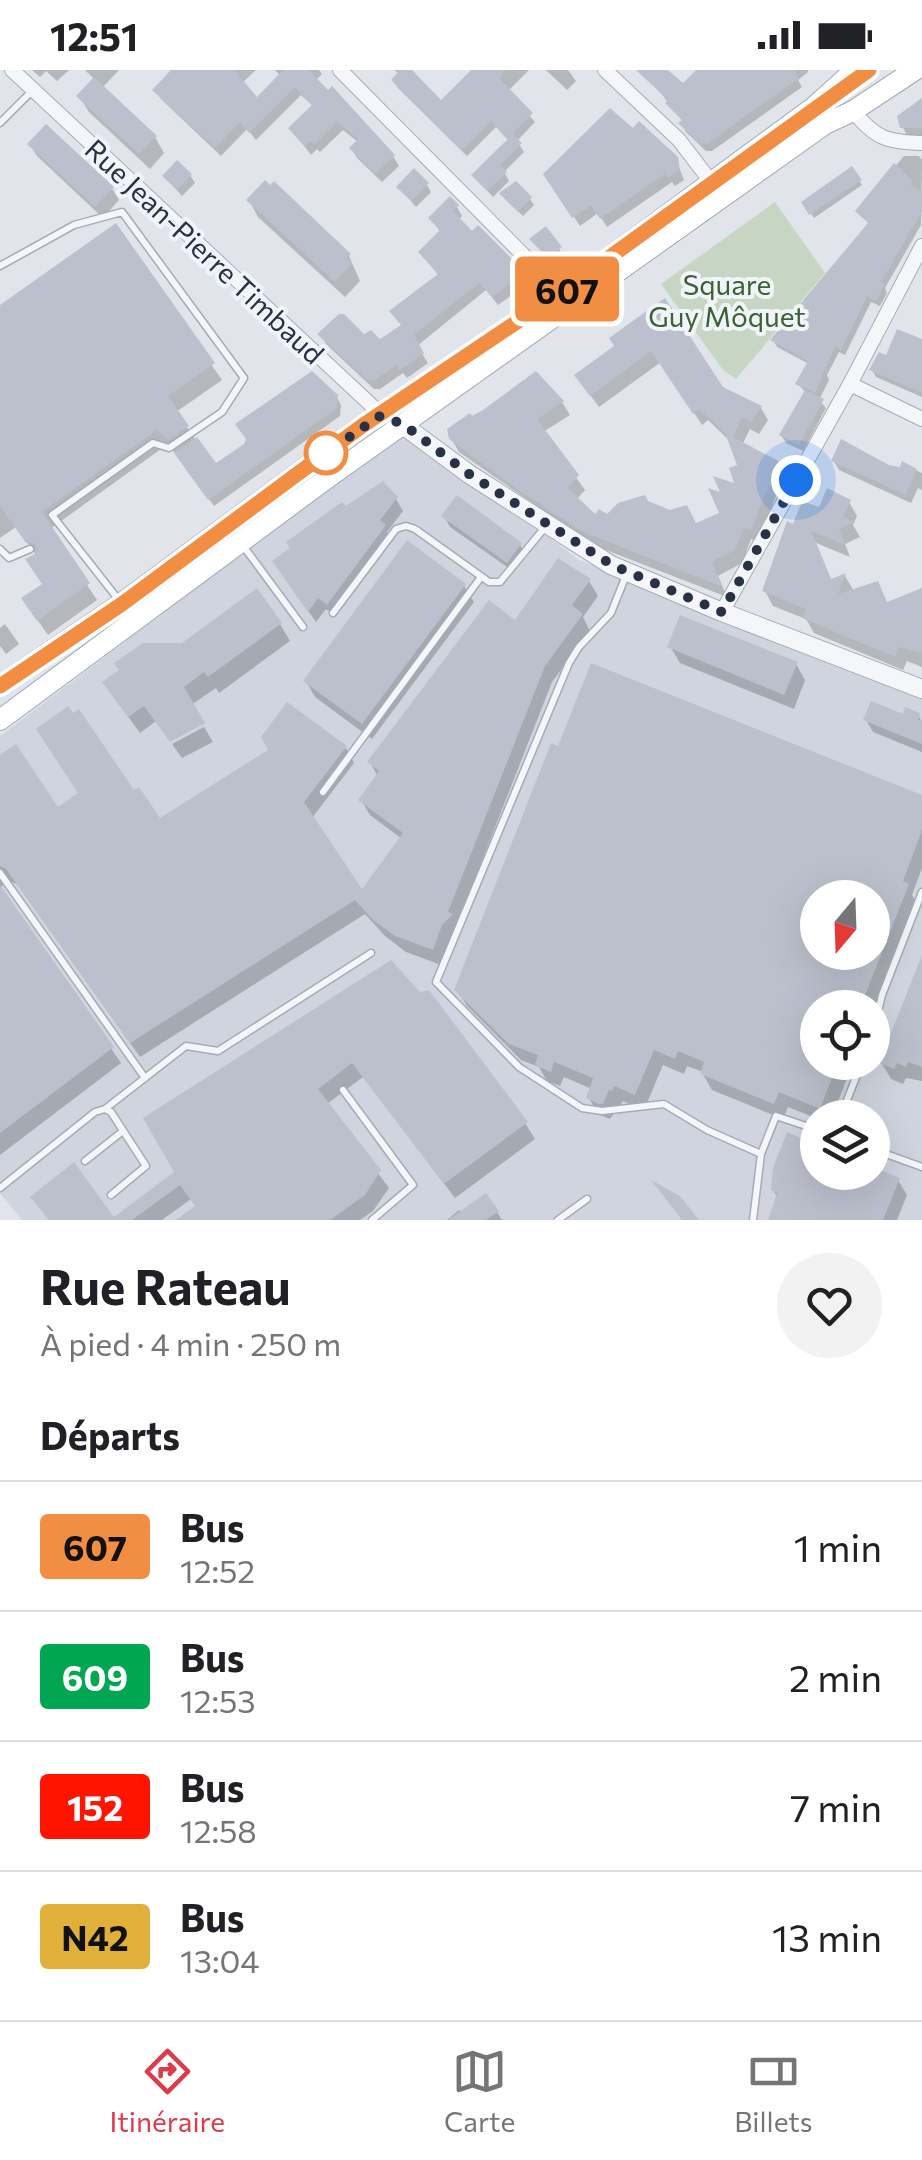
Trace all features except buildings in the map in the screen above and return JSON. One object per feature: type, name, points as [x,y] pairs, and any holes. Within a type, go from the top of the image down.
[{"type":"main road","points":[[820,116],[855,70]]},
{"type":"main road","points":[[0,720],[820,116],[869,70]]},
{"type":"main road","points":[[0,686],[122,604],[380,416],[712,183],[898,70]]},
{"type":"main road","points":[[820,116],[853,111],[915,70]]},
{"type":"street","name":"Rue Jean-Pierre Timbaud","points":[[12,70],[380,416],[403,424]]},
{"type":"street","points":[[340,70],[560,293]]},
{"type":"street","points":[[605,70],[679,140],[712,183]]},
{"type":"street","points":[[853,111],[865,126],[888,142],[922,143]]},
{"type":"street","points":[[722,612],[922,246]]},
{"type":"street","points":[[850,384],[922,418]]},
{"type":"street","points":[[403,424],[546,525],[627,572],[922,689]]},
{"type":"lane","points":[[0,123],[34,89]]},
{"type":"lane","points":[[0,266],[74,225],[122,212],[244,378],[222,412],[169,448],[153,443],[52,515],[122,604]]},
{"type":"lane","points":[[333,613],[396,528],[406,526],[488,582],[500,582],[546,525]]},
{"type":"lane","points":[[56,534],[66,532]]},
{"type":"lane","points":[[241,542],[303,627]]},
{"type":"lane","points":[[0,549],[9,558],[30,549]]},
{"type":"lane","points":[[627,572],[611,613],[569,663],[436,982],[519,1067],[582,1108],[602,1111],[664,1104],[707,1130],[761,1154]]},
{"type":"lane","points":[[324,792],[481,577]]},
{"type":"lane","points":[[0,872],[145,1078]]},
{"type":"lane","points":[[884,990],[922,892]]},
{"type":"lane","points":[[0,1188],[186,1046],[218,1051],[372,954]]},
{"type":"lane","points":[[343,1090],[413,1186],[372,1220]]},
{"type":"lane","points":[[105,1110],[111,1112],[146,1166],[111,1195]]},
{"type":"lane","points":[[753,1220],[761,1154],[776,1116],[800,1124]]},
{"type":"lane","points":[[86,1161],[123,1131]]},
{"type":"lane","points":[[890,1155],[922,1167]]},
{"type":"lane","points":[[558,1220],[587,1199]]},
{"type":"shaded area","points":[[407,429],[579,560],[922,697],[922,1220],[22,1220],[0,1193],[0,736]]},
{"type":"green space","name":"Square Guy Môquet","points":[[775,202],[825,273],[736,379],[723,370],[661,284]]},
{"type":"bus line","name":"607","points":[[0,686],[122,604],[362,426],[560,293],[869,70]]},
{"type":"route","points":[[326,453],[323,455],[380,416],[403,424],[469,474],[612,565],[722,612],[796,480]]}]
